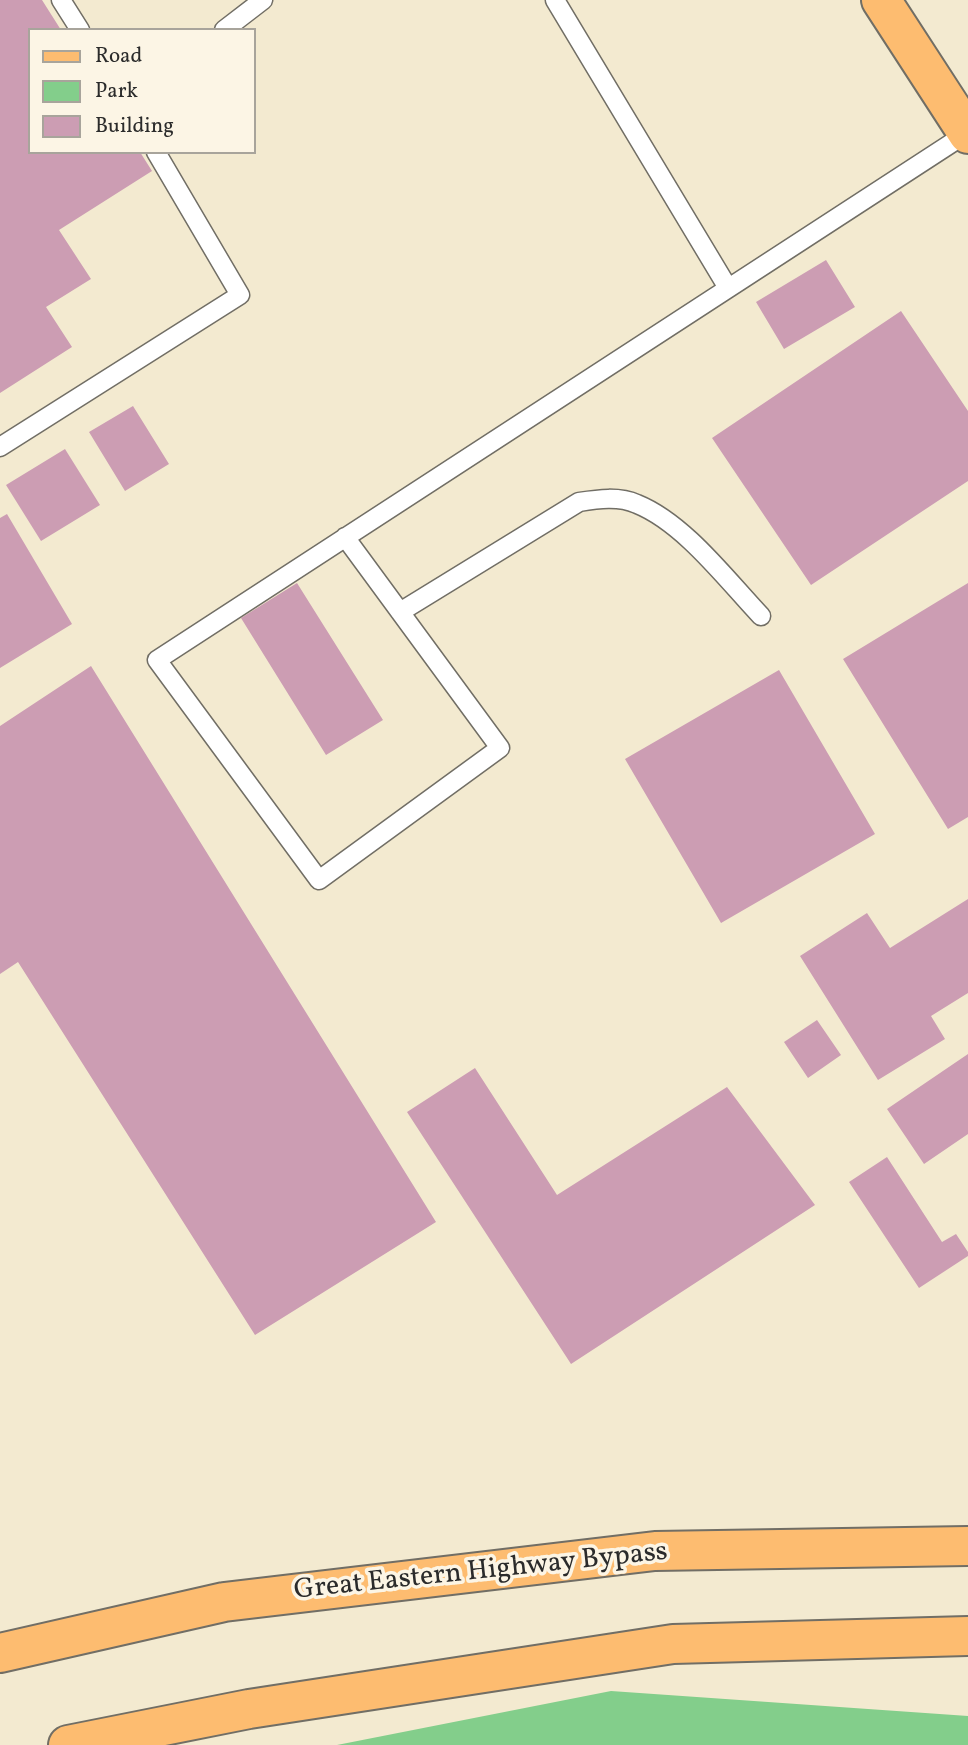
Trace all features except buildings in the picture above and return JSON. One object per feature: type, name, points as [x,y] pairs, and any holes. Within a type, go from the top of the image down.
[{"type":"main road","points":[[881,0],[968,133]]},
{"type":"main road","name":"Great Eastern Highway Bypass","points":[[0,1653],[224,1602],[642,1552],[968,1546]]},
{"type":"main road","points":[[68,1745],[249,1709],[673,1644],[968,1636]]},
{"type":"lane","points":[[61,0],[79,28]]},
{"type":"lane","points":[[227,28],[263,0]]},
{"type":"lane","points":[[555,0],[728,288]]},
{"type":"lane","points":[[345,537],[500,748],[319,880],[157,660],[345,537],[728,288],[968,133]]},
{"type":"lane","points":[[0,447],[240,295],[157,154]]},
{"type":"lane","points":[[400,612],[579,502],[604,498],[636,503],[672,523],[761,616]]},
{"type":"green space","points":[[611,1691],[968,1716],[968,1745],[337,1745]]}]
